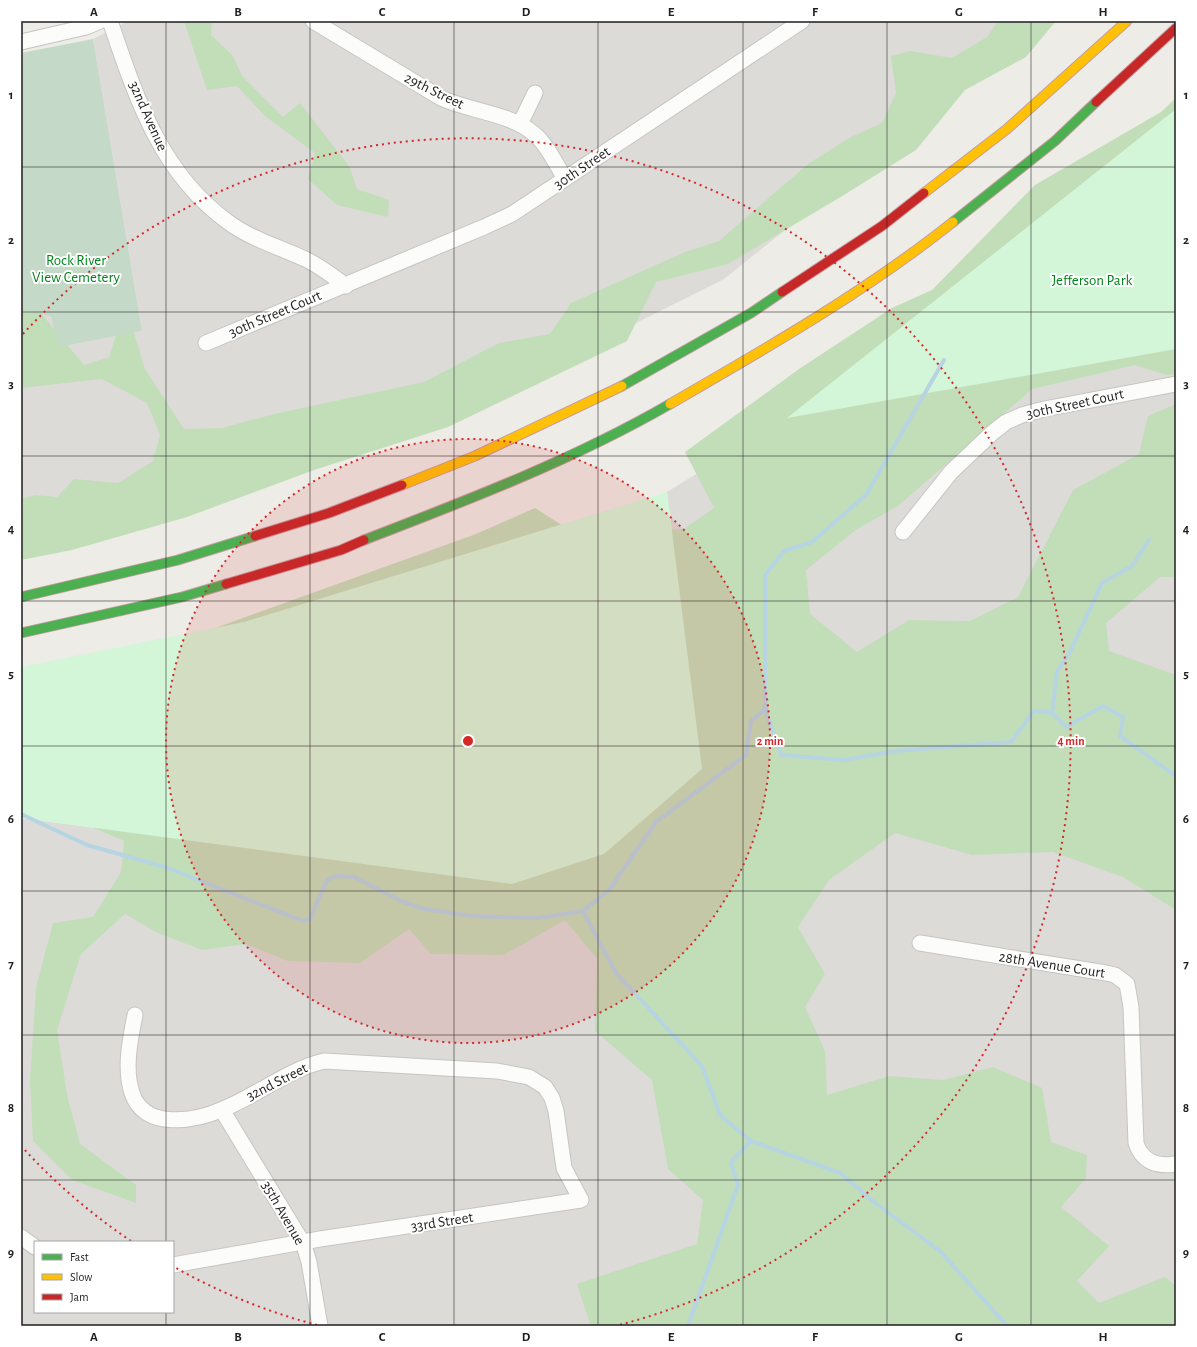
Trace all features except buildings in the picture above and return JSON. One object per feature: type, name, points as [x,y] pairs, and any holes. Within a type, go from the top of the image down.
[{"type":"highway","points":[[21,597],[178,560],[268,534],[334,512],[463,462],[548,424],[612,393],[730,327],[884,225],[994,140],[1060,83],[1127,21]]},
{"type":"highway","points":[[21,633],[103,616],[221,587],[331,554],[468,501],[546,466],[648,416],[728,372],[806,324],[864,286],[945,228],[1052,143],[1121,81],[1176,28]]},
{"type":"street","points":[[21,42],[66,27],[86,28],[100,21]]},
{"type":"street","name":"32nd Avenue","points":[[110,21],[150,128],[164,154],[189,187],[228,222],[250,236],[305,259],[327,272],[346,286]]},
{"type":"street","name":"29th Street","points":[[313,21],[441,98],[455,104],[520,124],[534,133],[542,143],[564,179]]},
{"type":"street","name":"30th Street","points":[[346,286],[512,214],[802,21]]},
{"type":"street","points":[[520,124],[536,93]]},
{"type":"street","name":"30th Street Court","points":[[206,344],[346,286]]},
{"type":"street","name":"30th Street Court","points":[[903,532],[951,472],[992,433],[1006,422],[1022,415],[1044,409],[1176,384]]},
{"type":"street","name":"28th Avenue Court","points":[[920,943],[1106,973],[1115,975],[1127,984],[1131,1007],[1134,1128],[1136,1143],[1142,1156],[1158,1164],[1176,1164]]},
{"type":"street","name":"32nd Street","points":[[135,1015],[130,1041],[129,1070],[132,1095],[140,1107],[147,1113],[172,1121],[222,1110],[298,1069],[324,1061],[497,1071],[518,1074],[537,1081],[545,1087],[552,1098],[556,1111],[564,1168],[581,1200]]},
{"type":"street","name":"35th Avenue","points":[[222,1110],[303,1243],[309,1262],[320,1326]]},
{"type":"street","name":"33rd Street","points":[[174,1265],[303,1243],[581,1200]]},
{"type":"street","points":[[21,1237],[34,1246]]},
{"type":"shaded area","points":[[128,21],[1046,21],[724,279],[536,373],[21,552],[21,308],[51,317],[59,347],[142,331],[93,39]]},
{"type":"shaded area","points":[[1176,349],[1176,1326],[21,1326],[21,818],[512,884],[702,769],[667,492],[787,418]]},
{"type":"green space","points":[[184,21],[212,21],[211,35],[233,56],[242,76],[283,117],[300,103],[349,166],[357,189],[389,200],[388,217],[337,205],[308,179],[315,153],[265,116],[237,86],[207,90]]},
{"type":"green space","points":[[998,21],[1056,21],[1026,57],[965,90],[916,150],[728,264],[656,282],[627,341],[448,427],[314,470],[187,517],[72,550],[21,560],[21,499],[35,495],[57,497],[74,479],[118,483],[153,461],[160,435],[147,403],[102,379],[21,388],[21,289],[84,365],[109,357],[120,323],[131,323],[145,369],[184,429],[222,428],[274,414],[424,382],[499,343],[550,334],[571,303],[685,252],[719,241],[808,164],[849,138],[882,123],[896,93],[891,56],[910,51],[952,58],[987,37]]},
{"type":"green space","name":"Rock River View Cemetery","points":[[93,39],[142,331],[59,347],[51,317],[21,308],[21,53]]},
{"type":"green space","points":[[1176,98],[1176,374],[1166,375],[1135,365],[1032,389],[898,506],[857,529],[806,570],[810,614],[857,652],[909,620],[970,621],[1018,597],[1073,490],[1139,454],[1148,416],[1176,404],[1176,577],[1160,577],[1106,623],[1109,651],[1176,675],[1176,910],[1123,877],[1053,852],[972,855],[895,833],[829,880],[798,927],[825,974],[805,1007],[825,1051],[827,1095],[889,1076],[943,1080],[993,1067],[1042,1088],[1051,1142],[1087,1155],[1086,1178],[1061,1207],[1109,1246],[1077,1281],[1099,1303],[1165,1277],[1176,1286],[1176,1326],[591,1326],[577,1284],[697,1244],[703,1200],[668,1169],[652,1080],[595,1031],[597,959],[565,920],[504,955],[431,954],[409,929],[360,963],[288,961],[246,944],[202,950],[158,933],[125,914],[81,954],[57,1030],[67,1095],[80,1144],[136,1185],[136,1203],[72,1180],[33,1141],[30,1081],[36,988],[53,923],[93,917],[121,872],[124,841],[55,811],[168,645],[476,534],[535,508],[574,533],[684,529],[714,508],[685,452],[799,369],[892,308],[932,290],[1035,185],[1161,112]]},
{"type":"green space","name":"Jefferson Park","points":[[1176,109],[1176,349],[787,418]]},
{"type":"green space","points":[[667,492],[702,769],[604,854],[512,884],[21,818],[21,667],[244,622]]},
{"type":"waterway","points":[[765,709],[765,575],[784,551],[812,542],[866,495],[944,360]]},
{"type":"waterway","points":[[1052,713],[1057,672],[1070,652],[1102,583],[1132,566],[1149,540]]},
{"type":"waterway","points":[[21,814],[87,845],[165,867],[303,921],[310,919],[327,880],[337,876],[354,877],[401,901],[424,909],[472,916],[538,918],[583,911],[609,890],[656,822],[746,755],[751,721],[765,709],[781,755],[844,760],[895,751],[1011,742],[1034,711],[1052,713],[1066,727],[1103,706],[1123,717],[1120,736],[1176,776]]},
{"type":"waterway","points":[[583,911],[616,973],[702,1066],[720,1115],[751,1141],[840,1173],[874,1202],[941,1252],[1007,1326]]},
{"type":"waterway","points":[[689,1323],[738,1185],[731,1162],[751,1141]]},
{"type":"traffic: fast","points":[[953,222],[1055,141],[1096,102]]},
{"type":"traffic: fast","points":[[622,386],[751,313],[782,292]]},
{"type":"traffic: fast","points":[[364,540],[520,478],[596,443],[670,404]]},
{"type":"traffic: fast","points":[[21,597],[178,560],[255,536]]},
{"type":"traffic: fast","points":[[21,633],[182,597],[226,584]]},
{"type":"traffic: slow","points":[[924,193],[1007,129],[1127,21]]},
{"type":"traffic: slow","points":[[670,404],[779,340],[850,296],[920,248],[953,222]]},
{"type":"traffic: slow","points":[[402,485],[475,456],[622,386]]},
{"type":"traffic: jam","points":[[1096,102],[1176,28]]},
{"type":"traffic: jam","points":[[782,292],[882,226],[924,193]]},
{"type":"traffic: jam","points":[[255,536],[329,513],[402,485]]},
{"type":"traffic: jam","points":[[226,584],[341,550],[364,540]]}]
